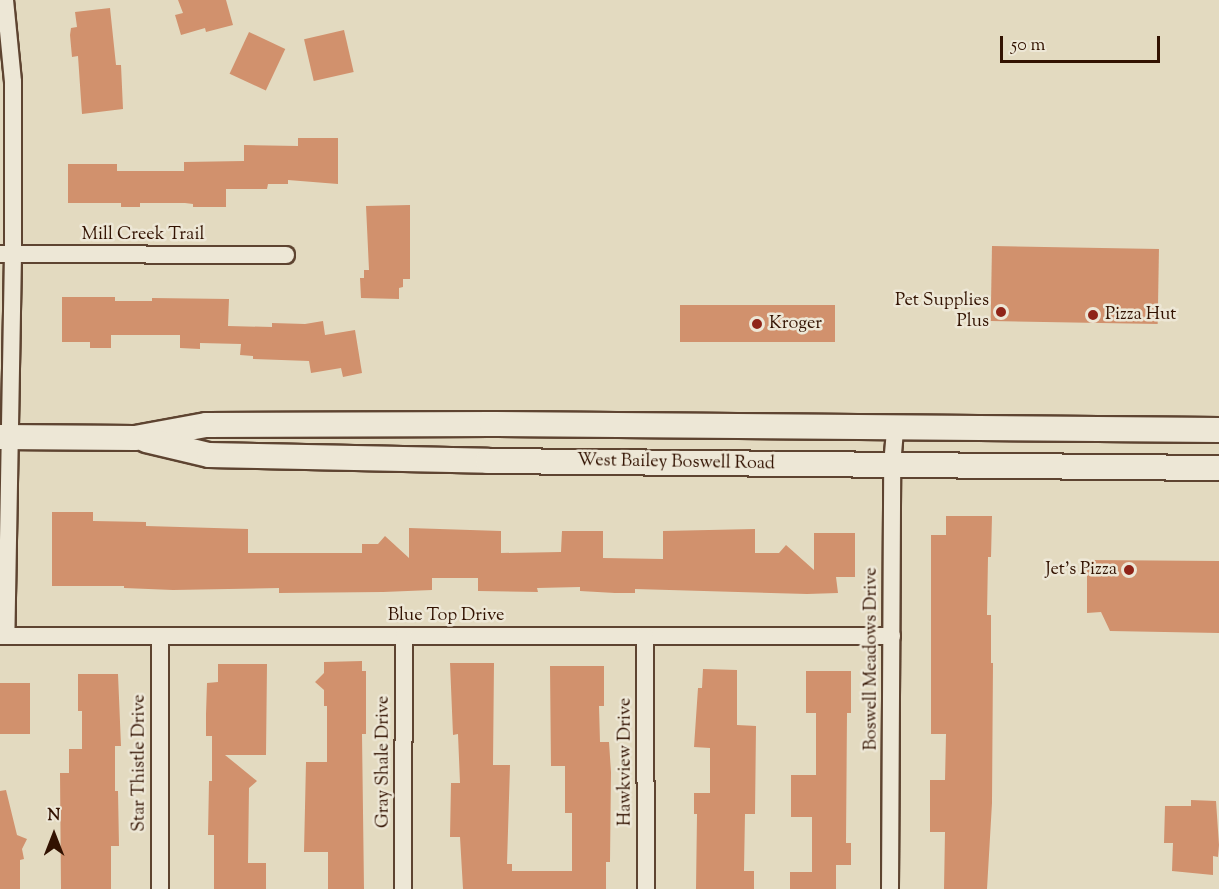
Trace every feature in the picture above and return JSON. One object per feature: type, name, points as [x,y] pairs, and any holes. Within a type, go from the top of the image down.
[{"type":"main road","name":"West Bailey Boswell Road","points":[[5,437],[135,438],[218,425],[492,424],[1219,430]]},
{"type":"main road","name":"West Bailey Boswell Road","points":[[135,438],[209,454],[488,461],[1219,468]]},
{"type":"street","points":[[3,636],[7,254],[13,82],[5,0]]},
{"type":"street","name":"Mill Creek Trail","points":[[7,254],[286,255]]},
{"type":"street","name":"Boswell Meadows Drive","points":[[890,889],[892,465],[895,429]]},
{"type":"street","name":"Blue Top Drive","points":[[3,636],[892,636]]},
{"type":"street","name":"Star Thistle Drive","points":[[160,636],[160,889]]},
{"type":"street","name":"Gray Shale Drive","points":[[403,889],[404,636]]},
{"type":"street","name":"Hawkview Drive","points":[[645,636],[646,889]]},
{"type":"building","points":[[178,0],[226,0],[233,25],[206,32],[205,28],[181,35],[175,15],[183,13]]},
{"type":"building","points":[[110,8],[116,65],[121,65],[123,109],[82,114],[78,56],[72,57],[70,35],[71,28],[77,27],[75,12]]},
{"type":"building","points":[[344,30],[354,72],[314,81],[304,39]]},
{"type":"building","points":[[249,32],[285,49],[266,91],[230,74]]},
{"type":"building","points":[[298,138],[338,138],[338,184],[288,180],[288,184],[268,184],[267,189],[226,189],[226,207],[193,207],[193,204],[185,203],[140,203],[140,207],[121,207],[121,203],[68,203],[68,164],[117,164],[117,171],[184,171],[184,162],[244,161],[244,145],[298,146]]},
{"type":"building","points":[[410,205],[410,279],[403,279],[403,287],[399,288],[399,299],[361,298],[360,278],[364,278],[364,270],[369,270],[366,206]]},
{"type":"building","points":[[992,246],[1159,249],[1158,324],[991,321]]},
{"type":"building","points":[[62,297],[115,297],[115,301],[152,301],[152,298],[229,299],[228,326],[272,327],[272,323],[305,324],[323,321],[325,335],[355,330],[362,373],[343,377],[341,368],[311,373],[309,361],[253,359],[253,356],[240,355],[241,344],[200,343],[200,349],[180,348],[180,335],[111,335],[111,348],[90,348],[90,342],[62,342]]},
{"type":"building","name":"Kroger","points":[[680,305],[835,305],[835,342],[680,342]]},
{"type":"building","points":[[52,512],[93,512],[93,521],[146,522],[146,526],[248,529],[248,553],[362,553],[362,544],[378,544],[385,536],[409,558],[409,528],[501,531],[501,553],[561,552],[562,531],[603,531],[603,558],[663,559],[663,531],[755,529],[755,553],[779,553],[786,545],[814,570],[814,533],[855,533],[855,577],[836,577],[838,593],[807,594],[635,589],[635,593],[615,593],[580,591],[580,587],[537,588],[538,592],[478,591],[478,578],[432,578],[432,590],[383,592],[279,593],[279,588],[173,590],[124,588],[124,586],[52,586]]},
{"type":"building","points":[[946,516],[992,516],[991,557],[988,557],[987,615],[991,615],[991,663],[993,663],[992,803],[987,889],[944,889],[945,832],[930,832],[930,780],[945,780],[946,734],[931,734],[931,535],[946,535]]},
{"type":"building","points":[[1087,560],[1219,561],[1219,633],[1110,631],[1101,612],[1087,613]]},
{"type":"building","points":[[362,661],[362,671],[366,671],[366,734],[362,734],[364,889],[328,889],[328,852],[304,852],[306,762],[327,762],[327,706],[324,706],[324,690],[315,682],[324,673],[324,662]]},
{"type":"building","points":[[450,663],[494,663],[493,765],[510,765],[507,864],[512,864],[512,871],[572,871],[572,813],[565,813],[565,766],[551,766],[550,666],[604,666],[604,706],[599,706],[600,742],[609,742],[611,772],[610,862],[606,862],[606,889],[463,889],[460,837],[450,837],[451,783],[460,783],[458,734],[453,735]]},
{"type":"building","points":[[218,664],[267,664],[266,755],[225,755],[257,781],[249,788],[248,863],[266,863],[266,889],[214,889],[214,835],[208,835],[209,781],[212,781],[212,736],[206,736],[206,714],[207,683],[218,682]]},
{"type":"building","points":[[703,669],[737,670],[737,725],[756,726],[755,814],[745,814],[744,871],[754,871],[754,889],[696,889],[697,814],[694,814],[694,793],[710,793],[710,748],[694,747],[698,688],[702,688]]},
{"type":"building","points":[[806,671],[851,671],[851,713],[847,713],[846,843],[851,843],[851,865],[836,865],[836,889],[790,889],[790,872],[812,872],[812,817],[791,817],[791,775],[816,775],[816,713],[806,713]]},
{"type":"building","points":[[78,674],[118,674],[121,746],[115,746],[115,791],[118,791],[119,846],[111,846],[111,889],[61,889],[60,773],[69,773],[69,749],[82,749],[82,711],[78,711]]},
{"type":"building","points":[[0,683],[30,683],[30,734],[0,734]]},
{"type":"building","points":[[6,790],[17,835],[27,839],[22,849],[24,859],[20,860],[20,889],[0,889],[0,791]]},
{"type":"building","points":[[1191,800],[1216,801],[1219,845],[1218,857],[1213,856],[1213,875],[1172,871],[1173,843],[1164,843],[1165,806],[1191,806]]},
{"type":"place","name":"Pet Supplies Plus","points":[[1001,312]]},
{"type":"place","name":"Pizza Hut","points":[[1093,315]]},
{"type":"place","name":"Kroger","points":[[757,324]]},
{"type":"place","name":"Jet's Pizza","points":[[1129,570]]}]
